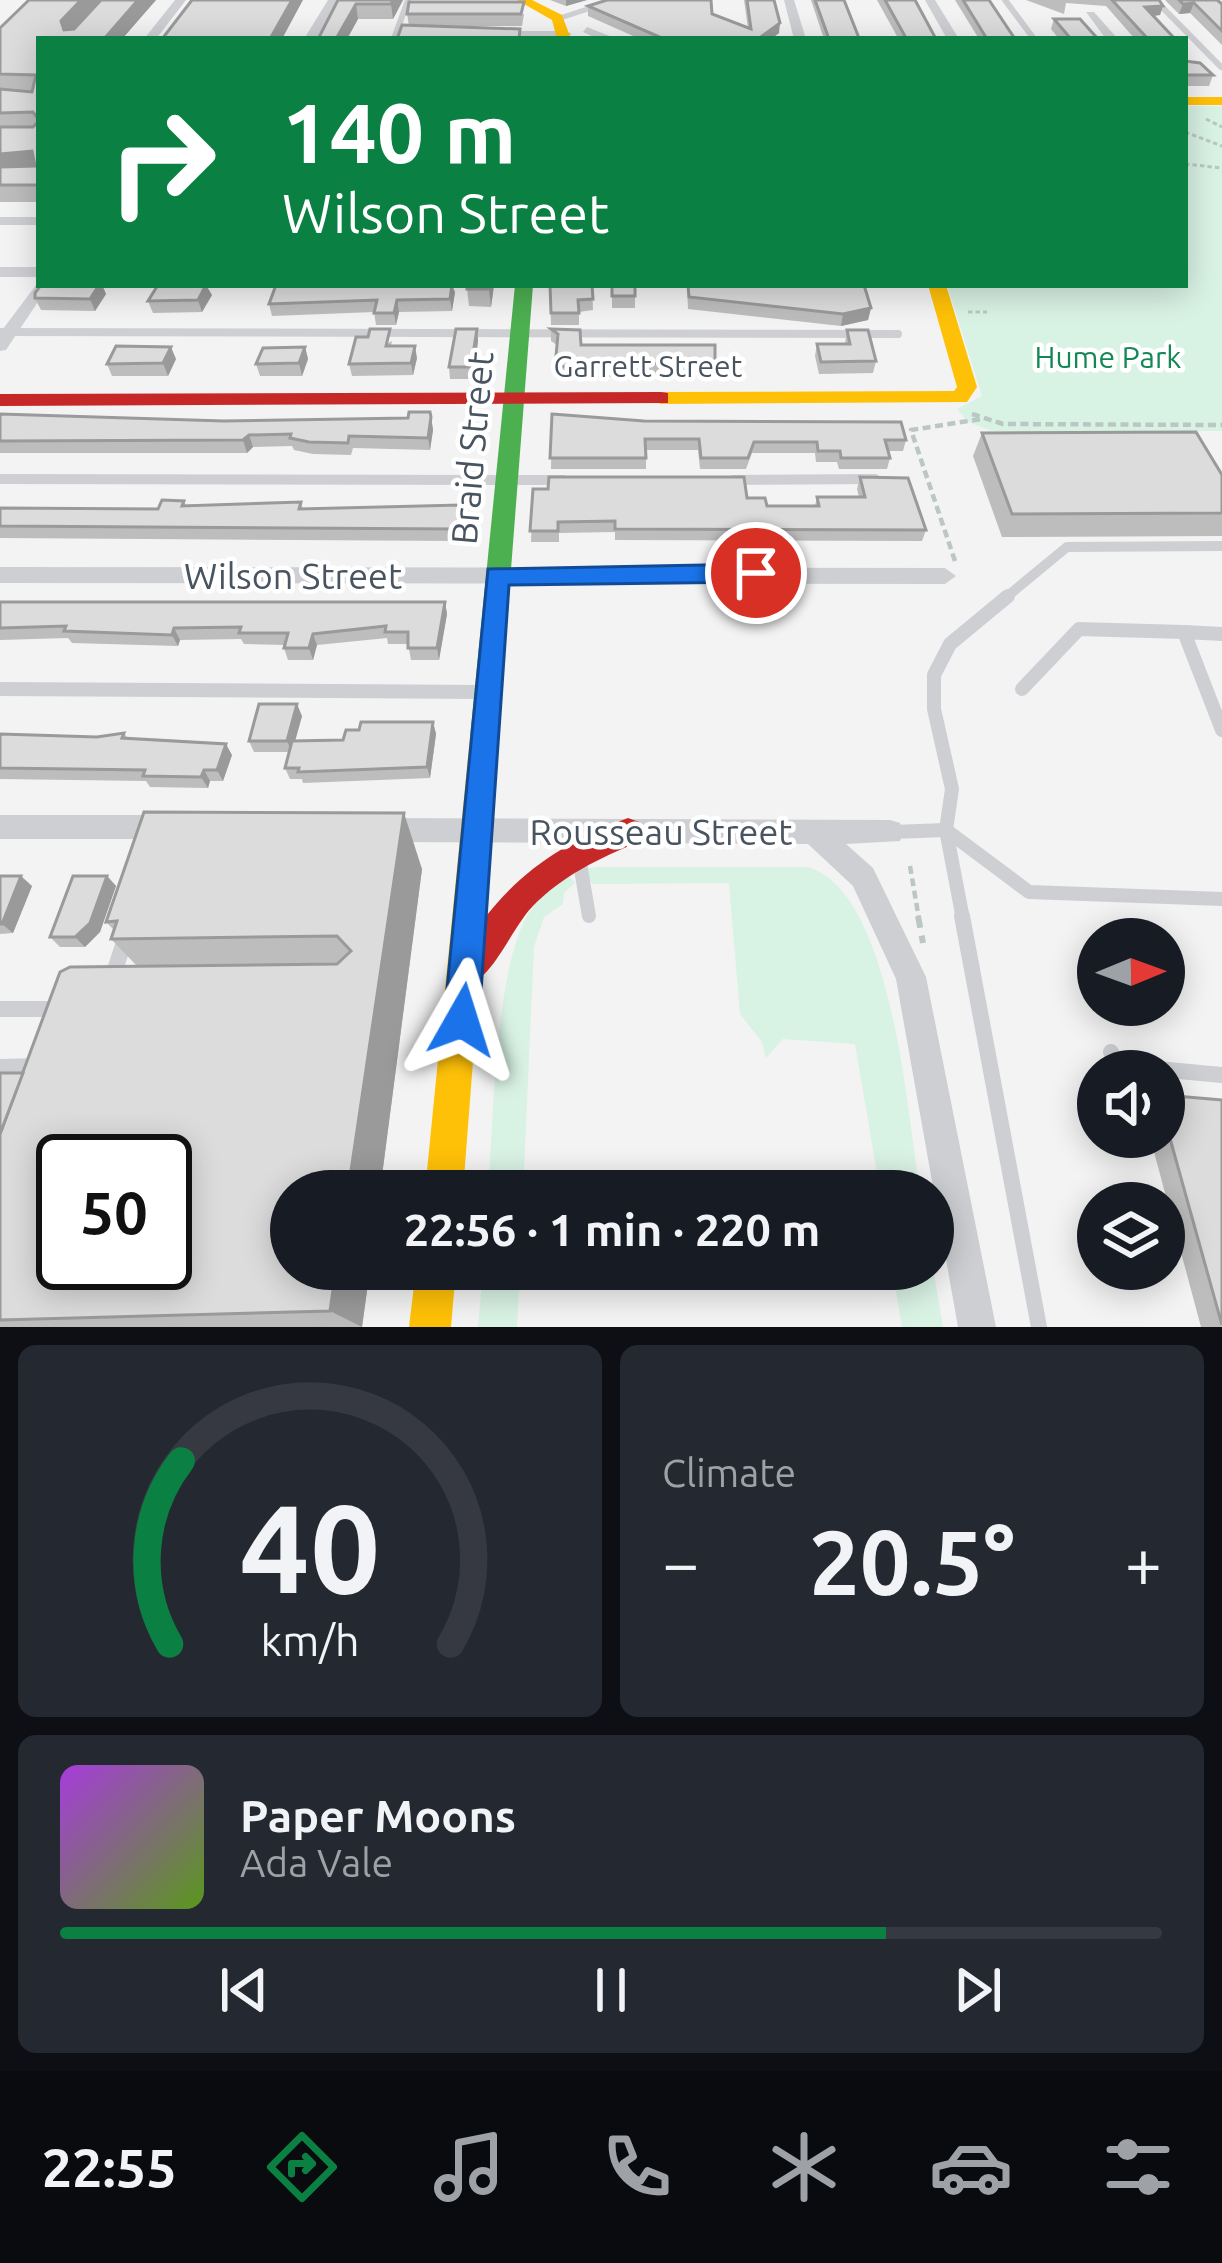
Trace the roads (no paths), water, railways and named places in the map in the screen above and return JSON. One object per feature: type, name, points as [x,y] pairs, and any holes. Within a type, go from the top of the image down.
[{"type":"main road","points":[[1188,101],[1222,101]]},
{"type":"main road","name":"Braid Street","points":[[446,1170],[480,831],[524,288]]},
{"type":"main road","name":"Garrett Street","points":[[0,400],[960,397],[967,387],[938,288]]},
{"type":"main road","points":[[465,984],[511,900],[544,867],[578,848],[628,832]]},
{"type":"main road","points":[[430,1327],[434,1290]]},
{"type":"street","points":[[152,36],[181,0]]},
{"type":"street","points":[[312,36],[333,0]]},
{"type":"street","points":[[468,34],[619,0]]},
{"type":"street","points":[[789,0],[799,36]]},
{"type":"street","points":[[930,0],[951,36]]},
{"type":"street","points":[[1090,14],[1109,36]]},
{"type":"street","points":[[551,19],[599,36]]},
{"type":"street","points":[[0,272],[36,272]]},
{"type":"street","points":[[3,337],[39,288]]},
{"type":"street","name":"Wilson Street","points":[[0,575],[945,576]]},
{"type":"street","points":[[0,827],[169,834]]},
{"type":"street","name":"Rousseau Street","points":[[350,830],[890,832]]},
{"type":"street","points":[[814,832],[863,877],[911,977],[977,1327]]},
{"type":"lane","points":[[1005,0],[1032,36]]},
{"type":"lane","points":[[1155,0],[1221,67]]},
{"type":"lane","points":[[397,36],[407,3],[428,6]]},
{"type":"lane","points":[[1203,67],[1221,67]]},
{"type":"lane","points":[[0,221],[36,221]]},
{"type":"lane","points":[[3,337],[898,334]]},
{"type":"lane","points":[[0,479],[574,480]]},
{"type":"lane","points":[[711,480],[922,479]]},
{"type":"lane","points":[[1039,1327],[946,830],[952,789],[934,709],[934,675],[950,644],[1067,547],[1222,547]]},
{"type":"lane","points":[[1022,689],[1079,629],[1222,634]]},
{"type":"lane","points":[[1184,632],[1222,730]]},
{"type":"lane","points":[[0,689],[492,692]]},
{"type":"lane","points":[[890,832],[946,830],[1029,892],[1222,899]]},
{"type":"lane","points":[[578,848],[590,916]]},
{"type":"lane","points":[[99,1001],[129,927]]},
{"type":"lane","points":[[0,1009],[81,1009]]},
{"type":"lane","points":[[1185,1065],[1199,1065],[1222,1075]]},
{"type":"lane","points":[[0,1067],[71,1066]]},
{"type":"park label","name":"Hume Park","points":[[1108,358]]}]
